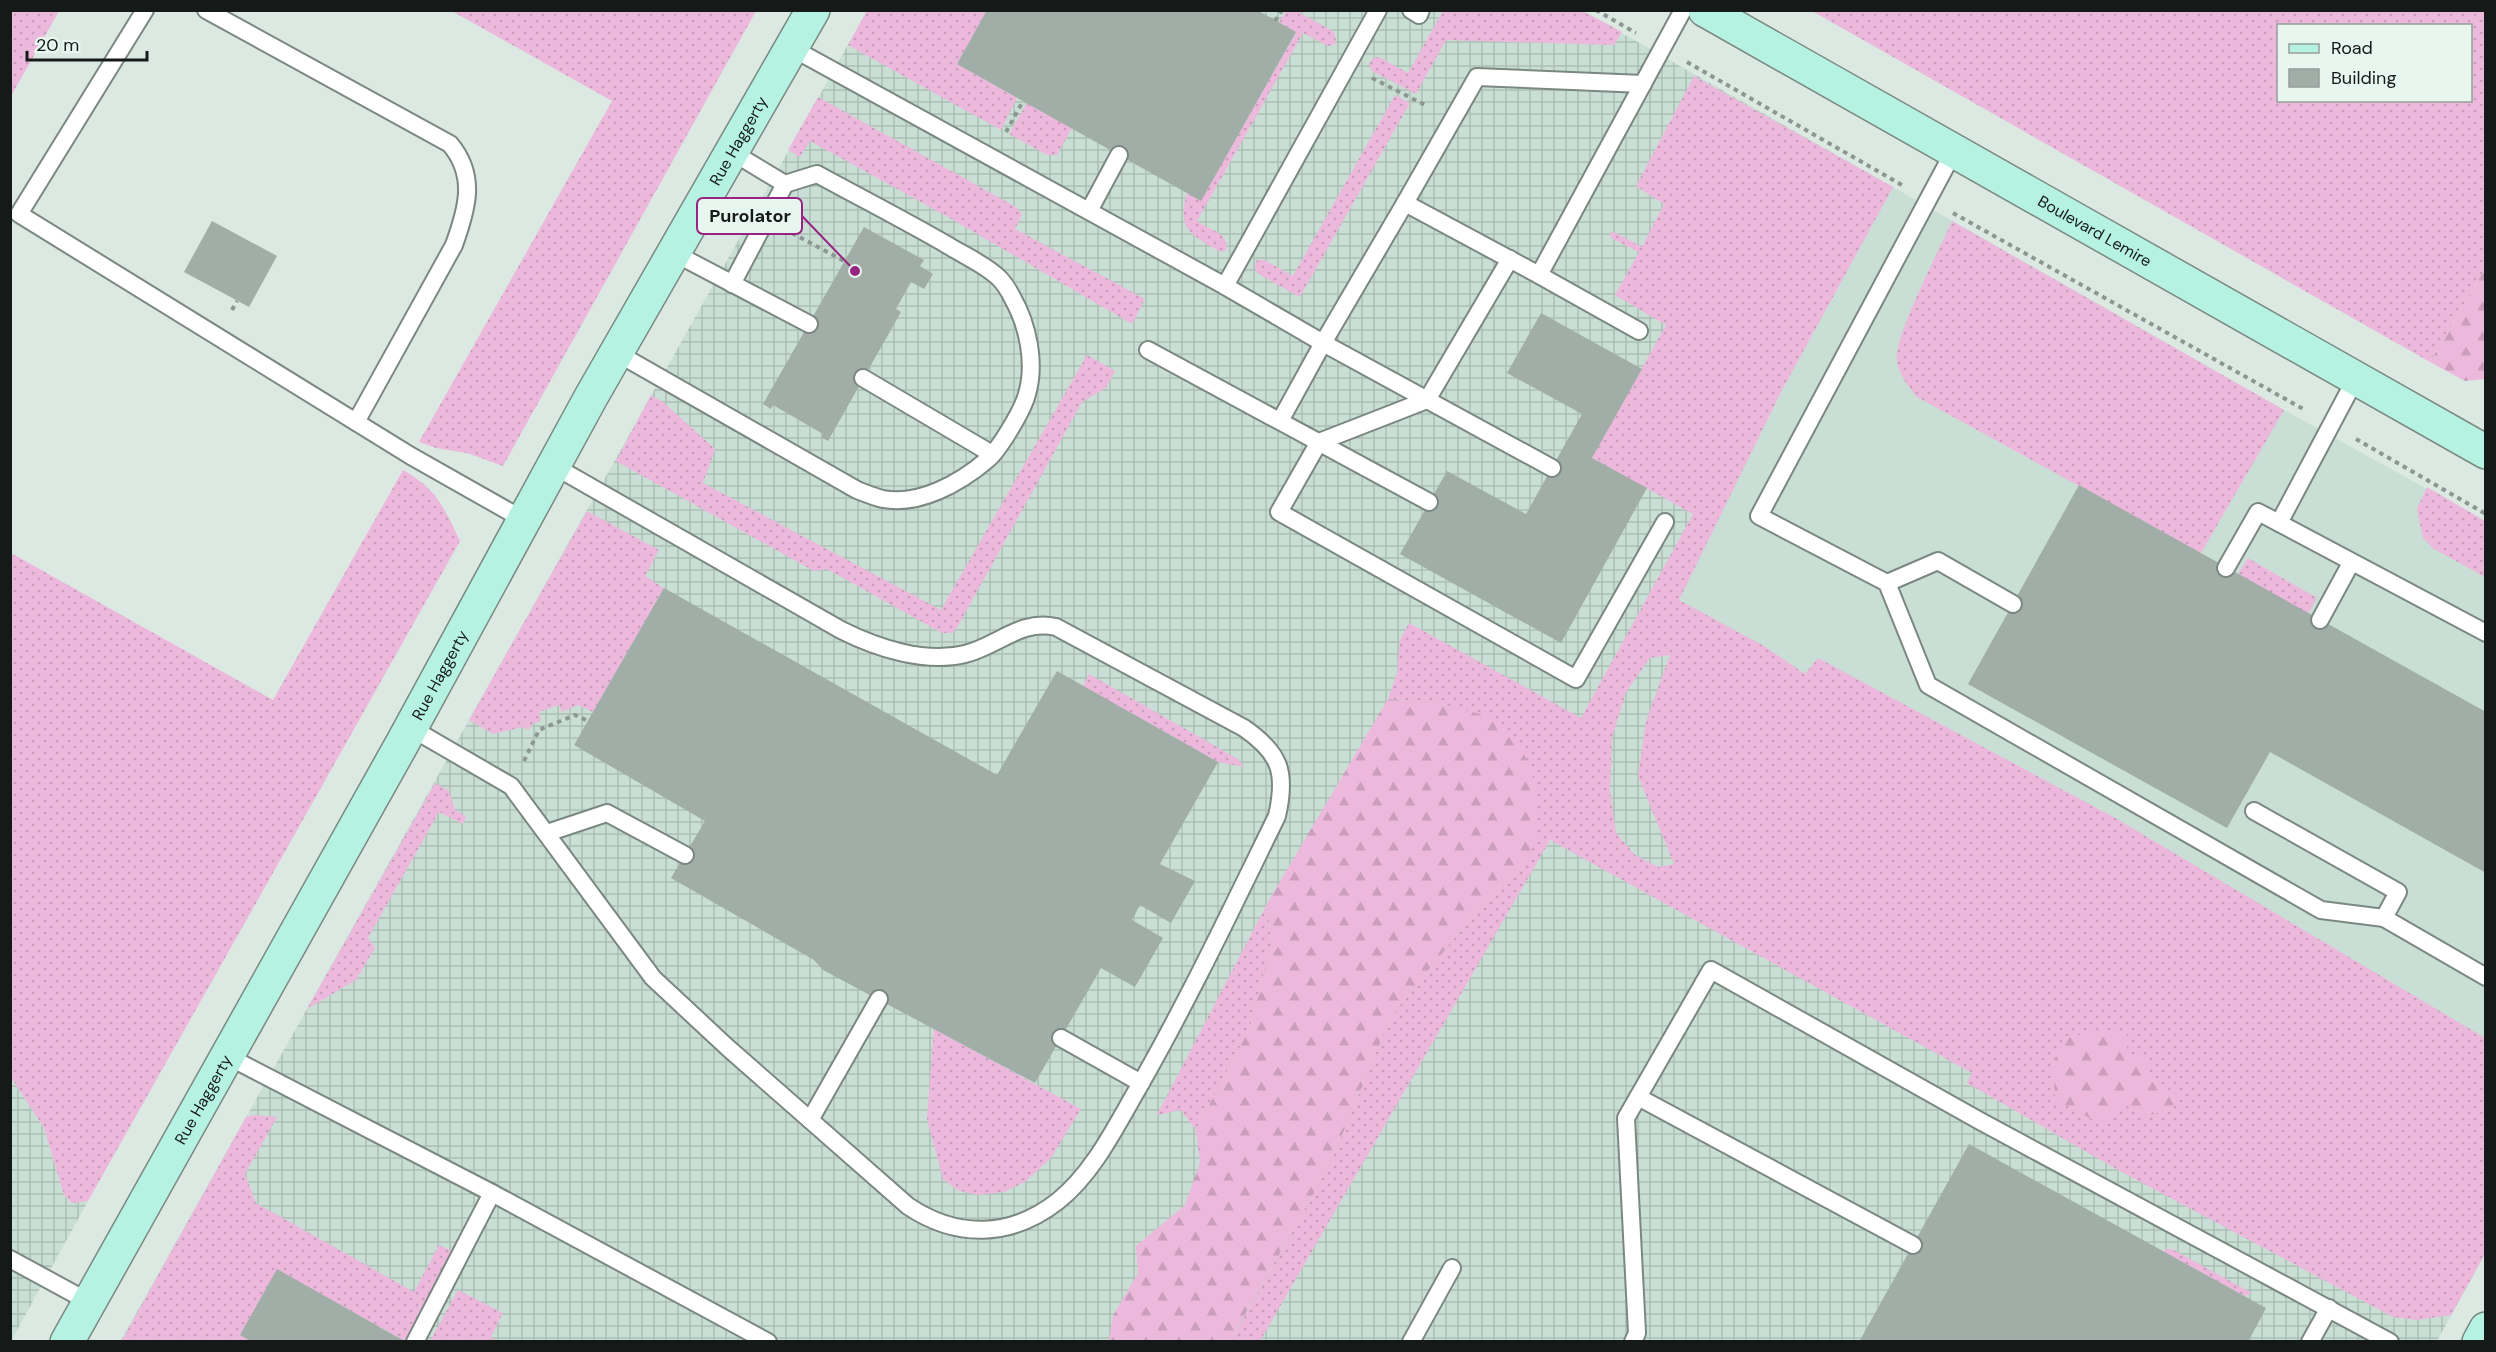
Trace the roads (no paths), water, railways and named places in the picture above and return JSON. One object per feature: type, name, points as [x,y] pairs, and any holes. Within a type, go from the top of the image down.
[{"type":"street","name":"Rue Haggerty","points":[[67,1341],[411,728],[617,353],[813,10]]},
{"type":"street","name":"Boulevard Lemire","points":[[1705,10],[2486,452]]},
{"type":"street","points":[[2479,1341],[2486,1329]]},
{"type":"lane","points":[[145,10],[19,214],[356,422],[524,520]]},
{"type":"lane","points":[[206,10],[450,144],[460,157],[466,172],[467,193],[464,219],[454,245],[356,422]]},
{"type":"lane","points":[[1225,286],[1378,10]]},
{"type":"lane","points":[[1411,10],[1419,15],[1421,10]]},
{"type":"lane","points":[[1539,275],[1683,10]]},
{"type":"lane","points":[[792,48],[1225,286],[1323,344],[1552,468]]},
{"type":"lane","points":[[1280,421],[1476,77],[1642,84]]},
{"type":"lane","points":[[1954,151],[1760,516],[1887,583],[1928,685],[2321,910],[2384,918],[2486,977]]},
{"type":"lane","points":[[617,353],[856,490],[884,499],[911,498],[940,490],[961,479],[992,454],[1015,421],[1027,394],[1030,367],[1029,345],[1024,323],[1012,296],[999,278],[936,239],[817,174],[785,183],[732,152]]},
{"type":"lane","points":[[1089,211],[1119,154]]},
{"type":"lane","points":[[732,284],[785,183]]},
{"type":"lane","points":[[1405,203],[1640,331]]},
{"type":"lane","points":[[674,253],[809,324]]},
{"type":"lane","points":[[1510,259],[1427,400],[1319,442],[1279,512],[1576,679],[1665,522]]},
{"type":"lane","points":[[1148,350],[1429,502]]},
{"type":"lane","points":[[863,378],[992,454]]},
{"type":"lane","points":[[2279,523],[2356,378]]},
{"type":"lane","points":[[411,728],[511,786],[654,978],[810,1120],[908,1206],[923,1216],[953,1228],[981,1231],[1013,1227],[1033,1218],[1059,1200],[1082,1176],[1101,1151],[1169,1034],[1277,816],[1282,796],[1281,774],[1275,757],[1263,741],[1244,728],[1056,627],[1042,624],[1029,626],[967,654],[953,656],[935,657],[908,653],[863,641],[554,466]]},
{"type":"lane","points":[[2226,568],[2258,512],[2350,563],[2486,633]]},
{"type":"lane","points":[[1887,583],[1938,561],[2013,604]]},
{"type":"lane","points":[[2320,620],[2350,563]]},
{"type":"lane","points":[[2254,811],[2398,892],[2384,918]]},
{"type":"lane","points":[[547,833],[607,813],[685,855]]},
{"type":"lane","points":[[1633,1341],[1637,1333],[1626,1118],[1711,970],[1980,1121],[2390,1341]]},
{"type":"lane","points":[[810,1120],[879,999]]},
{"type":"lane","points":[[1061,1038],[1141,1083]]},
{"type":"lane","points":[[227,1056],[492,1193],[768,1341]]},
{"type":"lane","points":[[1638,1097],[1913,1245]]},
{"type":"lane","points":[[415,1341],[492,1193]]},
{"type":"lane","points":[[10,1259],[89,1302]]},
{"type":"lane","points":[[1411,1341],[1452,1268]]},
{"type":"lane","points":[[2310,1341],[2329,1308]]},
{"type":"place","name":"Purolator","points":[[855,271]]}]
